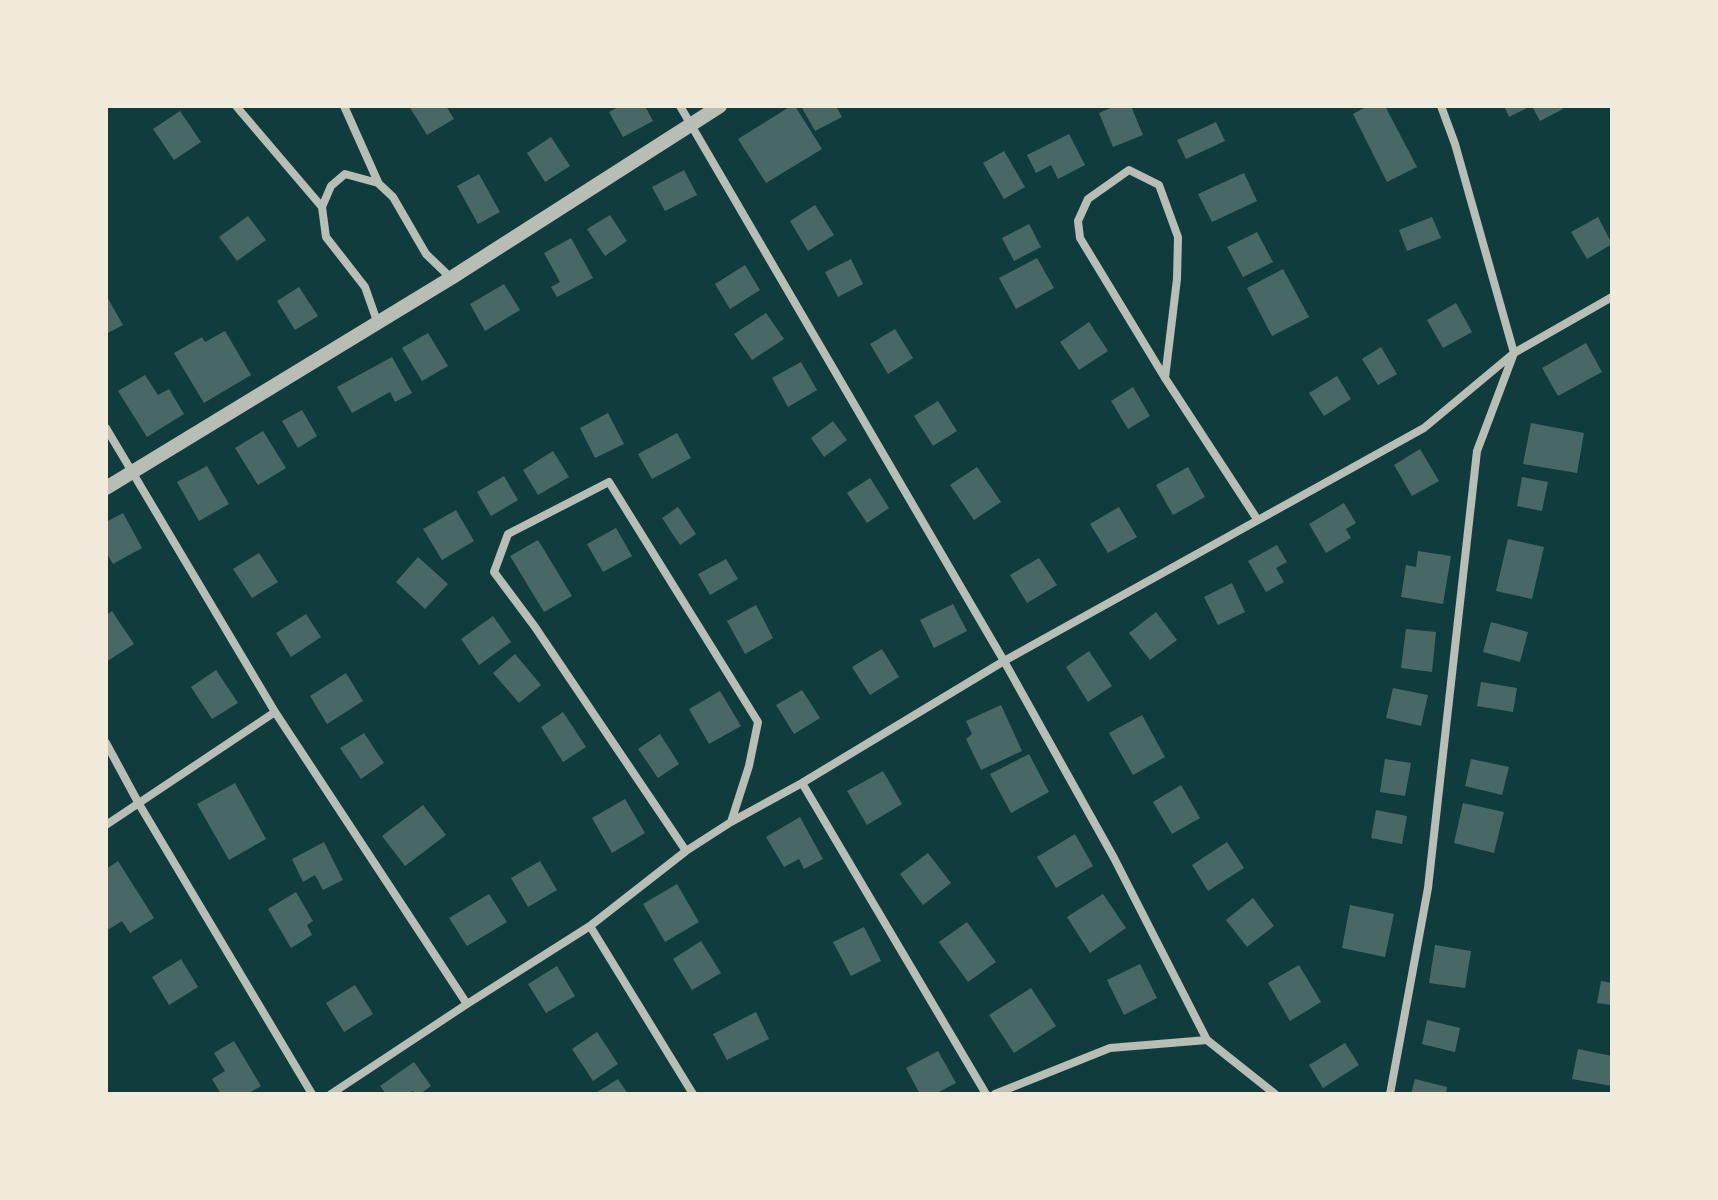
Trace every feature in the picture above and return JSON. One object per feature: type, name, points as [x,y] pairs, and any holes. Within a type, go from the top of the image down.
[{"type":"street","points":[[236,106],[322,207]]},
{"type":"street","points":[[344,106],[378,183],[393,197],[426,254],[451,278]]},
{"type":"street","points":[[680,106],[1004,661],[1114,858],[1207,1040],[1275,1094]]},
{"type":"street","points":[[106,488],[378,324],[720,106]]},
{"type":"street","points":[[1390,1094],[1428,888],[1477,451],[1514,353],[1455,144],[1441,106]]},
{"type":"street","points":[[1165,378],[1177,279],[1178,237],[1159,185],[1129,170],[1088,199],[1078,221],[1080,238],[1165,378],[1257,519]]},
{"type":"street","points":[[378,183],[345,174],[331,186],[322,207],[326,237],[365,287],[378,324]]},
{"type":"street","points":[[331,1094],[590,926],[686,851],[731,822],[802,783],[1004,661],[1424,428],[1514,353],[1612,297]]},
{"type":"street","points":[[106,428],[275,712],[467,1004]]},
{"type":"street","points":[[686,851],[535,627],[494,572],[508,534],[609,482],[758,722],[749,766],[731,822]]},
{"type":"street","points":[[106,825],[275,712]]},
{"type":"street","points":[[106,743],[139,804],[312,1094]]},
{"type":"street","points":[[802,783],[986,1094]]},
{"type":"street","points":[[590,926],[693,1094]]},
{"type":"street","points":[[995,1094],[1110,1048],[1207,1040]]},
{"type":"building","points":[[409,106],[446,106],[454,119],[427,135]]},
{"type":"building","points":[[620,106],[645,106],[653,121],[623,137],[609,112]]},
{"type":"building","points":[[795,106],[822,149],[766,183],[738,139]]},
{"type":"building","points":[[801,106],[836,106],[842,117],[815,131]]},
{"type":"building","points":[[1115,106],[1131,106],[1143,135],[1113,147],[1099,113]]},
{"type":"building","points":[[1368,106],[1385,106],[1417,167],[1387,182],[1353,114]]},
{"type":"building","points":[[1504,106],[1531,106],[1509,117]]},
{"type":"building","points":[[1532,106],[1561,106],[1563,109],[1540,121]]},
{"type":"building","points":[[180,111],[201,142],[174,160],[153,129]]},
{"type":"building","points":[[1216,122],[1225,141],[1186,159],[1177,140]]},
{"type":"building","points":[[1069,134],[1085,165],[1058,179],[1051,165],[1036,173],[1027,155]]},
{"type":"building","points":[[551,137],[570,166],[545,182],[527,153]]},
{"type":"building","points":[[1004,151],[1025,187],[1004,199],[983,163]]},
{"type":"building","points":[[684,170],[697,195],[665,211],[652,187]]},
{"type":"building","points":[[1244,173],[1257,201],[1212,222],[1198,194]]},
{"type":"building","points":[[479,174],[500,212],[478,224],[457,186]]},
{"type":"building","points":[[815,205],[834,235],[808,251],[790,221]]},
{"type":"building","points":[[610,215],[627,241],[605,256],[587,229]]},
{"type":"building","points":[[248,216],[266,240],[237,261],[219,237]]},
{"type":"building","points":[[1432,217],[1441,238],[1407,251],[1399,230]]},
{"type":"building","points":[[1598,217],[1612,244],[1587,259],[1571,232]]},
{"type":"building","points":[[1029,224],[1041,247],[1014,261],[1002,238]]},
{"type":"building","points":[[1257,232],[1273,262],[1243,277],[1227,247]]},
{"type":"building","points":[[571,238],[593,278],[557,297],[551,287],[560,282],[544,253]]},
{"type":"building","points":[[1037,258],[1054,288],[1016,309],[999,278]]},
{"type":"building","points":[[851,259],[863,284],[838,297],[825,272]]},
{"type":"building","points":[[745,265],[760,290],[730,309],[715,284]]},
{"type":"building","points":[[1283,269],[1309,317],[1272,336],[1247,288]]},
{"type":"building","points":[[504,284],[520,310],[485,331],[470,304]]},
{"type":"building","points":[[299,287],[318,316],[295,330],[277,301]]},
{"type":"building","points":[[106,295],[123,325],[106,334]]},
{"type":"building","points":[[1456,303],[1472,332],[1443,348],[1427,320]]},
{"type":"building","points":[[766,313],[784,339],[752,360],[734,334]]},
{"type":"building","points":[[1089,322],[1108,351],[1079,370],[1060,342]]},
{"type":"building","points":[[895,329],[913,358],[888,374],[870,344]]},
{"type":"building","points":[[225,331],[251,375],[204,403],[174,353],[202,337],[205,342]]},
{"type":"building","points":[[428,333],[448,366],[422,381],[402,348]]},
{"type":"building","points":[[1586,343],[1602,372],[1558,396],[1542,368]]},
{"type":"building","points":[[1381,347],[1397,374],[1378,385],[1362,359]]},
{"type":"building","points":[[392,357],[412,393],[395,402],[390,392],[352,413],[337,387]]},
{"type":"building","points":[[801,362],[817,390],[788,407],[772,378]]},
{"type":"building","points":[[145,375],[158,395],[169,389],[184,414],[147,437],[118,391]]},
{"type":"building","points":[[1337,376],[1351,399],[1324,416],[1309,393]]},
{"type":"building","points":[[1133,387],[1150,416],[1128,429],[1111,401]]},
{"type":"building","points":[[938,401],[957,431],[933,446],[914,416]]},
{"type":"building","points":[[302,410],[317,436],[298,448],[282,421]]},
{"type":"building","points":[[608,413],[624,444],[595,458],[580,428]]},
{"type":"building","points":[[833,421],[847,440],[824,457],[811,438]]},
{"type":"building","points":[[1531,423],[1584,433],[1577,473],[1523,464]]},
{"type":"building","points":[[263,431],[286,468],[258,485],[235,448]]},
{"type":"building","points":[[677,433],[691,458],[652,479],[638,454]]},
{"type":"building","points":[[1420,449],[1439,481],[1412,496],[1394,465]]},
{"type":"building","points":[[553,451],[569,477],[538,495],[523,470]]},
{"type":"building","points":[[207,466],[229,504],[199,521],[177,482]]},
{"type":"building","points":[[977,467],[1001,502],[974,520],[950,485]]},
{"type":"building","points":[[1188,467],[1205,497],[1173,515],[1156,485]]},
{"type":"building","points":[[504,476],[518,500],[491,516],[477,492]]},
{"type":"building","points":[[1522,477],[1548,482],[1542,511],[1517,506]]},
{"type":"building","points":[[870,478],[889,508],[867,523],[847,493]]},
{"type":"building","points":[[1344,503],[1356,523],[1346,529],[1351,538],[1326,553],[1309,524]]},
{"type":"building","points":[[678,507],[696,534],[680,545],[662,518]]},
{"type":"building","points":[[1119,507],[1137,537],[1108,553],[1090,524]]},
{"type":"building","points":[[456,510],[474,541],[442,560],[423,529]]},
{"type":"building","points":[[123,513],[142,548],[113,564],[106,552],[106,522]]},
{"type":"building","points":[[616,528],[632,556],[603,572],[587,544]]},
{"type":"building","points":[[1508,539],[1544,547],[1532,599],[1496,591]]},
{"type":"building","points":[[538,540],[572,596],[544,612],[510,556]]},
{"type":"building","points":[[1277,545],[1287,562],[1276,568],[1284,582],[1266,592],[1248,561]]},
{"type":"building","points":[[1418,551],[1451,556],[1443,604],[1401,597],[1406,565],[1416,567]]},
{"type":"building","points":[[259,553],[278,582],[252,598],[233,569]]},
{"type":"building","points":[[418,557],[448,584],[425,609],[396,582]]},
{"type":"building","points":[[1039,558],[1057,585],[1027,603],[1010,575]]},
{"type":"building","points":[[726,559],[738,579],[710,595],[698,574]]},
{"type":"building","points":[[1232,583],[1245,612],[1218,625],[1204,597]]},
{"type":"building","points":[[953,604],[967,631],[934,648],[920,620]]},
{"type":"building","points":[[756,605],[773,638],[745,654],[727,621]]},
{"type":"building","points":[[112,611],[134,644],[106,662],[106,615]]},
{"type":"building","points":[[1156,612],[1177,640],[1150,660],[1129,633]]},
{"type":"building","points":[[306,614],[321,637],[291,657],[276,633]]},
{"type":"building","points":[[493,616],[511,642],[479,665],[461,639]]},
{"type":"building","points":[[1491,622],[1528,632],[1520,662],[1483,652]]},
{"type":"building","points":[[1406,629],[1436,632],[1432,672],[1401,668]]},
{"type":"building","points":[[882,649],[899,677],[870,695],[852,667]]},
{"type":"building","points":[[1089,651],[1112,686],[1088,702],[1066,667]]},
{"type":"building","points":[[515,654],[541,685],[519,703],[493,673]]},
{"type":"building","points":[[216,670],[238,703],[212,719],[191,687]]},
{"type":"building","points":[[346,673],[363,701],[327,724],[310,696]]},
{"type":"building","points":[[1481,682],[1517,688],[1513,712],[1477,706]]},
{"type":"building","points":[[1393,688],[1428,695],[1421,726],[1386,718]]},
{"type":"building","points":[[802,690],[820,718],[794,734],[776,705]]},
{"type":"building","points":[[720,691],[741,726],[709,744],[689,709]]},
{"type":"building","points":[[1001,705],[1022,751],[981,770],[966,739],[972,734],[966,721]]},
{"type":"building","points":[[563,712],[586,747],[563,762],[541,727]]},
{"type":"building","points":[[1142,715],[1165,757],[1133,775],[1109,733]]},
{"type":"building","points":[[364,733],[384,763],[361,779],[340,748]]},
{"type":"building","points":[[660,734],[679,764],[658,778],[638,749]]},
{"type":"building","points":[[1029,754],[1049,792],[1011,813],[990,774]]},
{"type":"building","points":[[1385,759],[1411,763],[1405,796],[1380,792]]},
{"type":"building","points":[[1471,759],[1509,767],[1502,795],[1465,786]]},
{"type":"building","points":[[883,771],[902,804],[867,825],[847,791]]},
{"type":"building","points":[[235,783],[266,839],[229,860],[197,804]]},
{"type":"building","points":[[1181,785],[1200,818],[1172,834],[1153,802]]},
{"type":"building","points":[[625,799],[645,833],[612,853],[592,818]]},
{"type":"building","points":[[1463,803],[1504,812],[1494,853],[1454,843]]},
{"type":"building","points":[[423,805],[446,835],[405,866],[382,836]]},
{"type":"building","points":[[1376,810],[1407,816],[1402,844],[1371,838]]},
{"type":"building","points":[[800,817],[823,859],[804,869],[799,859],[784,867],[766,837]]},
{"type":"building","points":[[1075,834],[1093,866],[1056,888],[1037,857]]},
{"type":"building","points":[[324,842],[343,880],[323,890],[315,875],[303,882],[292,859]]},
{"type":"building","points":[[1227,842],[1244,868],[1208,891],[1192,865]]},
{"type":"building","points":[[928,853],[951,883],[923,905],[900,874]]},
{"type":"building","points":[[118,861],[154,918],[130,933],[122,921],[106,931],[106,869]]},
{"type":"building","points":[[540,861],[557,890],[528,907],[511,878]]},
{"type":"building","points":[[677,884],[699,922],[665,942],[643,904]]},
{"type":"building","points":[[296,892],[313,921],[307,925],[312,935],[291,948],[268,909]]},
{"type":"building","points":[[489,894],[507,922],[467,946],[449,918]]},
{"type":"building","points":[[1103,894],[1126,928],[1090,953],[1067,917]]},
{"type":"building","points":[[1253,898],[1274,926],[1247,947],[1226,920]]},
{"type":"building","points":[[1350,905],[1394,914],[1385,957],[1342,948]]},
{"type":"building","points":[[967,922],[996,962],[968,982],[939,942]]},
{"type":"building","points":[[864,927],[881,961],[851,976],[833,942]]},
{"type":"building","points":[[701,941],[721,973],[692,990],[673,959]]},
{"type":"building","points":[[1435,945],[1471,951],[1465,988],[1429,983]]},
{"type":"building","points":[[181,959],[198,987],[169,1005],[152,977]]},
{"type":"building","points":[[1140,964],[1157,998],[1124,1015],[1107,980]]},
{"type":"building","points":[[1299,965],[1321,1002],[1290,1021],[1268,983]]},
{"type":"building","points":[[557,966],[575,996],[546,1013],[528,984]]},
{"type":"building","points":[[1601,981],[1612,983],[1612,1005],[1597,1003]]},
{"type":"building","points":[[355,985],[373,1014],[344,1032],[326,1003]]},
{"type":"building","points":[[1031,988],[1056,1026],[1014,1053],[989,1015]]},
{"type":"building","points":[[756,1012],[769,1039],[727,1060],[713,1034]]},
{"type":"building","points":[[1427,1020],[1460,1028],[1455,1052],[1422,1044]]},
{"type":"building","points":[[597,1032],[618,1064],[593,1081],[572,1049]]},
{"type":"building","points":[[234,1041],[261,1086],[247,1094],[221,1094],[212,1079],[225,1071],[214,1053]]},
{"type":"building","points":[[1345,1043],[1359,1065],[1323,1088],[1309,1065]]},
{"type":"building","points":[[1578,1049],[1612,1056],[1612,1086],[1572,1079]]},
{"type":"building","points":[[938,1051],[956,1083],[935,1094],[920,1094],[906,1068]]},
{"type":"building","points":[[414,1062],[431,1086],[420,1094],[412,1091],[408,1094],[386,1094],[380,1086]]},
{"type":"building","points":[[618,1079],[628,1094],[594,1094]]},
{"type":"building","points":[[1415,1079],[1447,1087],[1446,1094],[1411,1094]]}]
